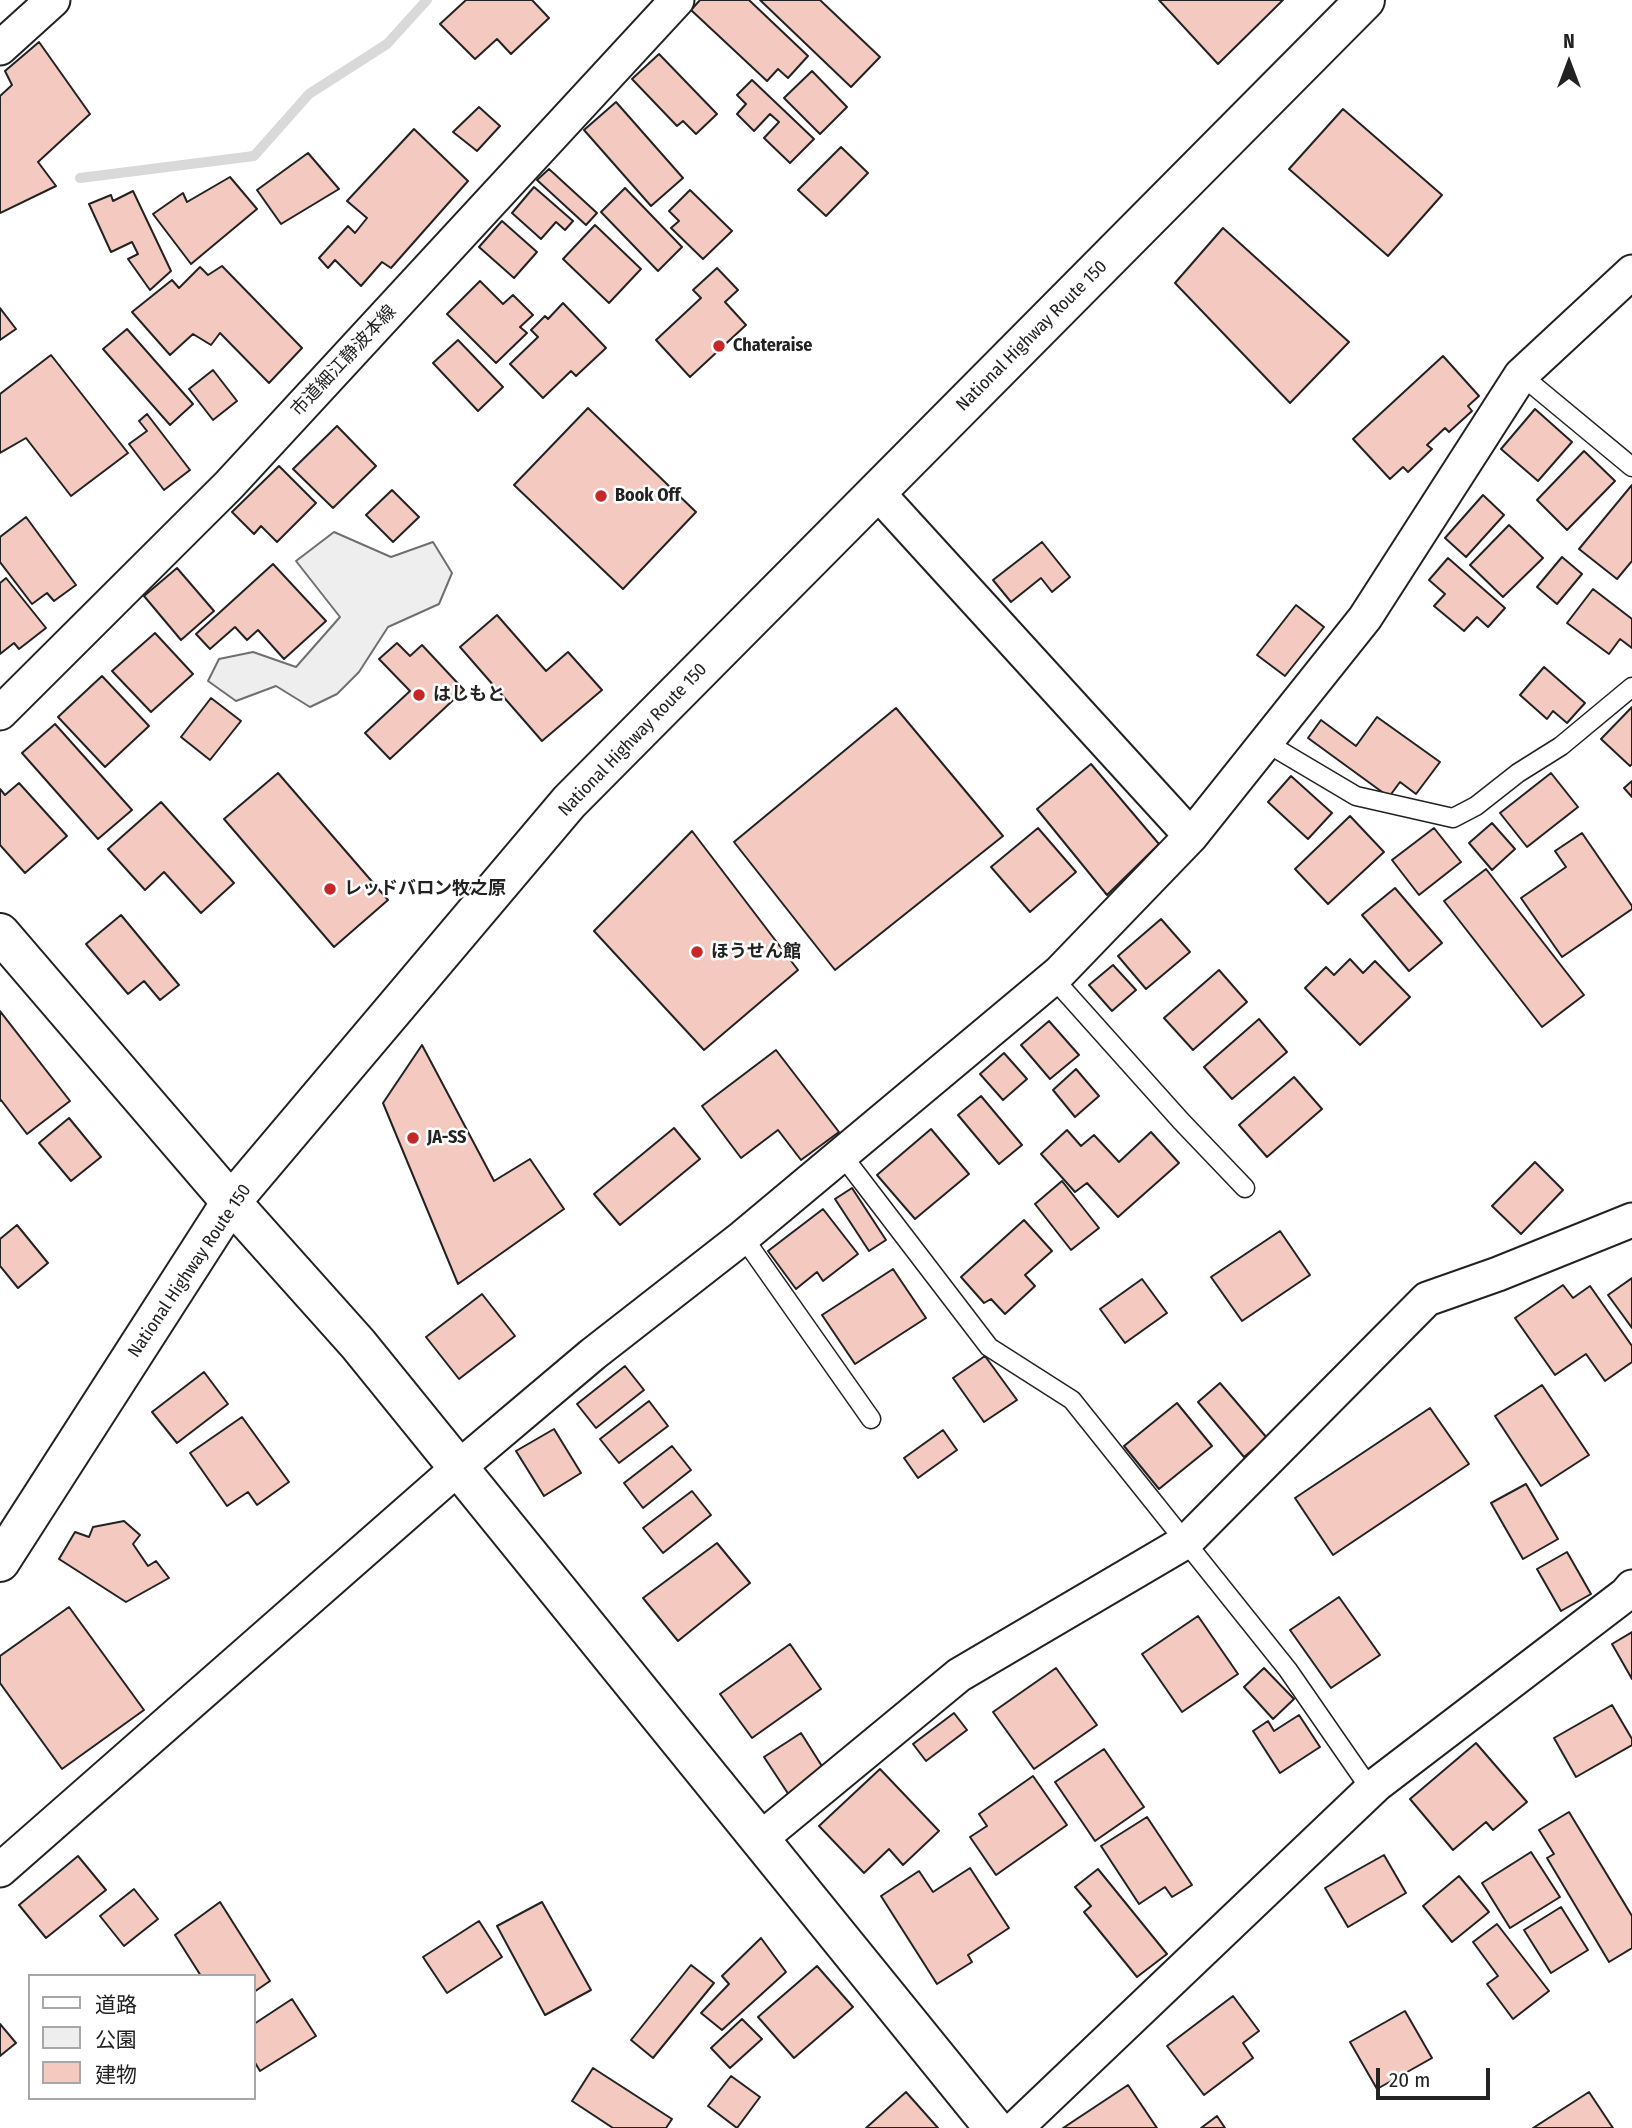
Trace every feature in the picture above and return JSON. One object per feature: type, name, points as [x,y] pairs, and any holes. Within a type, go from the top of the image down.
[{"type":"main road","name":"National Highway Route 150","points":[[0,1562],[231,1202],[569,802],[1365,0]]},
{"type":"main road","points":[[0,933],[231,1202],[358,1344],[994,2128]]},
{"type":"street","points":[[0,48],[53,0]]},
{"type":"street","name":"市道細江静波本線","points":[[0,713],[229,485],[677,0]]},
{"type":"street","points":[[0,1870],[458,1468],[593,1354],[743,1237],[1053,978],[1191,836],[1365,618],[1521,375],[1632,272]]},
{"type":"street","points":[[877,492],[1191,836]]},
{"type":"street","points":[[760,1840],[959,1675],[1187,1541],[1427,1299],[1498,1274],[1632,1220]]},
{"type":"street","points":[[1016,2128],[1371,1790],[1632,1587]]},
{"type":"lane","points":[[1521,375],[1632,467]]},
{"type":"lane","points":[[1265,743],[1356,796],[1453,818],[1476,806],[1518,773],[1561,746],[1632,687]]},
{"type":"lane","points":[[1053,978],[1245,1188]]},
{"type":"lane","points":[[842,1155],[989,1347],[1072,1400],[1288,1670],[1371,1790]]},
{"type":"lane","points":[[743,1237],[871,1419]]},
{"type":"green space","points":[[334,532],[391,557],[433,542],[452,573],[439,604],[388,627],[359,672],[337,694],[310,707],[276,686],[236,701],[208,681],[219,659],[253,652],[296,667],[340,617],[296,561]]},
{"type":"building","points":[[466,0],[532,0],[549,18],[511,54],[497,39],[475,59],[440,24]]},
{"type":"building","points":[[700,0],[749,0],[808,56],[788,78],[778,69],[767,81],[691,10]]},
{"type":"building","points":[[760,0],[820,0],[880,57],[851,87]]},
{"type":"building","points":[[1159,0],[1283,0],[1218,64]]},
{"type":"building","points":[[39,42],[90,114],[38,162],[56,186],[0,213],[0,96],[12,85],[5,71]]},
{"type":"building","points":[[659,54],[717,114],[696,134],[683,121],[677,126],[632,79]]},
{"type":"building","points":[[812,71],[847,107],[820,134],[784,98]]},
{"type":"building","points":[[752,80],[814,139],[790,163],[764,138],[779,122],[770,114],[754,131],[737,114],[746,104],[737,95]]},
{"type":"building","points":[[616,102],[683,178],[651,206],[584,130]]},
{"type":"building","points":[[479,107],[500,126],[477,151],[453,132]]},
{"type":"building","points":[[1343,109],[1442,195],[1388,256],[1289,169]]},
{"type":"building","points":[[414,129],[468,181],[391,268],[382,262],[361,286],[335,260],[328,268],[319,258],[348,226],[355,233],[367,218],[347,201]]},
{"type":"building","points":[[841,147],[868,173],[826,216],[798,190]]},
{"type":"building","points":[[308,153],[339,189],[281,224],[257,190]]},
{"type":"building","points":[[549,169],[597,213],[586,225],[537,180]]},
{"type":"building","points":[[230,177],[257,209],[191,264],[153,214],[183,193],[187,202]]},
{"type":"building","points":[[534,187],[573,221],[565,230],[556,222],[541,239],[512,213]]},
{"type":"building","points":[[625,188],[682,247],[658,271],[601,212]]},
{"type":"building","points":[[690,190],[732,231],[703,259],[671,228],[679,221],[669,211]]},
{"type":"building","points":[[133,191],[171,271],[150,290],[128,259],[138,254],[132,242],[111,252],[89,204],[111,195],[113,201]]},
{"type":"building","points":[[502,221],[537,252],[514,278],[479,247]]},
{"type":"building","points":[[595,225],[641,269],[609,303],[563,259]]},
{"type":"building","points":[[1223,228],[1349,342],[1290,403],[1175,283]]},
{"type":"building","points":[[222,266],[302,348],[269,383],[220,333],[211,345],[193,334],[170,355],[132,312],[172,280],[179,288],[200,267],[208,275]]},
{"type":"building","points":[[717,268],[738,290],[725,302],[746,325],[690,377],[656,340],[701,298],[693,290]]},
{"type":"building","points":[[480,281],[503,304],[513,295],[533,315],[520,327],[527,333],[496,363],[447,314]]},
{"type":"building","points":[[563,303],[606,348],[576,376],[571,371],[543,398],[510,364],[538,337],[531,330],[545,316],[548,319]]},
{"type":"building","points":[[0,308],[16,329],[0,340]]},
{"type":"building","points":[[127,329],[193,404],[170,425],[103,349]]},
{"type":"building","points":[[458,340],[503,387],[478,411],[433,363]]},
{"type":"building","points":[[51,355],[128,453],[71,496],[26,438],[0,453],[0,394]]},
{"type":"building","points":[[1443,356],[1479,396],[1468,406],[1472,411],[1449,432],[1445,428],[1427,445],[1432,449],[1408,472],[1403,467],[1390,479],[1353,439]]},
{"type":"building","points":[[213,370],[237,401],[213,420],[189,389]]},
{"type":"building","points":[[588,408],[696,512],[623,589],[514,485]]},
{"type":"building","points":[[1535,409],[1572,442],[1538,481],[1501,449]]},
{"type":"building","points":[[147,414],[190,470],[164,490],[129,444],[147,431],[139,421]]},
{"type":"building","points":[[337,426],[376,466],[333,508],[293,469]]},
{"type":"building","points":[[1584,451],[1615,481],[1567,530],[1537,500]]},
{"type":"building","points":[[279,466],[316,503],[277,542],[261,526],[254,534],[232,512]]},
{"type":"building","points":[[1632,485],[1632,561],[1617,579],[1579,549]]},
{"type":"building","points":[[392,490],[419,517],[393,542],[366,515]]},
{"type":"building","points":[[1483,495],[1504,515],[1466,557],[1445,538]]},
{"type":"building","points":[[26,517],[76,585],[54,601],[47,593],[32,604],[0,562],[0,537]]},
{"type":"building","points":[[1509,525],[1543,558],[1503,597],[1470,565]]},
{"type":"building","points":[[1042,542],[1070,577],[1052,592],[1041,578],[1011,602],[993,580]]},
{"type":"building","points":[[1562,557],[1582,574],[1557,604],[1537,587]]},
{"type":"building","points":[[1448,558],[1505,608],[1488,627],[1477,617],[1464,631],[1434,606],[1445,594],[1429,580]]},
{"type":"building","points":[[273,564],[326,621],[284,659],[258,630],[247,640],[235,627],[210,649],[196,634]]},
{"type":"building","points":[[177,568],[214,611],[181,640],[144,596]]},
{"type":"building","points":[[6,578],[46,628],[19,649],[14,643],[0,654],[0,583]]},
{"type":"building","points":[[1593,589],[1632,619],[1632,648],[1620,639],[1609,654],[1567,623]]},
{"type":"building","points":[[1296,605],[1324,627],[1285,676],[1257,655]]},
{"type":"building","points":[[497,615],[546,671],[568,652],[602,690],[542,741],[460,647]]},
{"type":"building","points":[[155,633],[193,674],[151,712],[112,671]]},
{"type":"building","points":[[397,643],[410,656],[422,645],[464,690],[390,759],[365,733],[410,691],[379,659]]},
{"type":"building","points":[[1544,667],[1585,703],[1567,723],[1553,711],[1547,719],[1520,695]]},
{"type":"building","points":[[102,676],[149,726],[105,767],[58,717]]},
{"type":"building","points":[[211,698],[241,721],[210,760],[181,737]]},
{"type":"building","points":[[1632,707],[1632,764],[1630,766],[1601,739]]},
{"type":"building","points":[[896,708],[1003,836],[835,970],[734,842]]},
{"type":"building","points":[[1377,717],[1440,762],[1416,794],[1400,782],[1389,797],[1308,738],[1321,720],[1356,746]]},
{"type":"building","points":[[55,724],[132,810],[98,839],[22,753]]},
{"type":"building","points":[[1091,764],[1159,844],[1107,895],[1037,809]]},
{"type":"building","points":[[278,773],[388,900],[334,947],[224,819]]},
{"type":"building","points":[[1551,773],[1578,807],[1527,847],[1500,813]]},
{"type":"building","points":[[1291,776],[1332,813],[1308,839],[1268,802]]},
{"type":"building","points":[[1632,781],[1632,797],[1624,788]]},
{"type":"building","points":[[19,783],[67,836],[25,873],[0,845],[0,789],[5,795]]},
{"type":"building","points":[[161,802],[234,883],[201,913],[164,872],[145,890],[108,849]]},
{"type":"building","points":[[1350,816],[1384,852],[1328,904],[1295,869]]},
{"type":"building","points":[[1492,823],[1515,849],[1492,870],[1469,843]]},
{"type":"building","points":[[1038,828],[1076,872],[1030,912],[991,867]]},
{"type":"building","points":[[1434,828],[1461,862],[1419,895],[1392,860]]},
{"type":"building","points":[[692,831],[798,970],[704,1050],[594,931]]},
{"type":"building","points":[[1582,833],[1632,909],[1562,957],[1521,898],[1566,867],[1555,851]]},
{"type":"building","points":[[1486,869],[1584,995],[1542,1027],[1444,901]]},
{"type":"building","points":[[1395,888],[1442,943],[1409,971],[1362,915]]},
{"type":"building","points":[[121,915],[179,985],[160,1000],[144,981],[128,994],[86,944]]},
{"type":"building","points":[[1161,919],[1190,952],[1146,989],[1118,956]]},
{"type":"building","points":[[1350,959],[1363,973],[1375,961],[1410,997],[1360,1045],[1305,988],[1326,967],[1334,975]]},
{"type":"building","points":[[1113,965],[1136,990],[1112,1011],[1089,985]]},
{"type":"building","points":[[1219,970],[1247,1002],[1193,1050],[1164,1018]]},
{"type":"building","points":[[0,1011],[70,1101],[27,1134],[0,1101]]},
{"type":"building","points":[[1259,1019],[1287,1052],[1232,1099],[1204,1067]]},
{"type":"building","points":[[1049,1021],[1079,1055],[1050,1079],[1021,1045]]},
{"type":"building","points":[[422,1045],[494,1181],[530,1159],[564,1209],[458,1284],[383,1103]]},
{"type":"building","points":[[776,1050],[839,1132],[801,1160],[778,1130],[741,1158],[702,1106]]},
{"type":"building","points":[[1004,1053],[1027,1079],[1003,1100],[980,1074]]},
{"type":"building","points":[[1076,1069],[1099,1096],[1075,1117],[1053,1090]]},
{"type":"building","points":[[1294,1077],[1322,1109],[1267,1157],[1239,1125]]},
{"type":"building","points":[[981,1096],[1022,1145],[999,1164],[958,1115]]},
{"type":"building","points":[[69,1118],[101,1157],[71,1181],[39,1143]]},
{"type":"building","points":[[674,1128],[700,1159],[620,1225],[594,1194]]},
{"type":"building","points":[[931,1129],[969,1174],[915,1219],[877,1175]]},
{"type":"building","points":[[1067,1130],[1081,1146],[1094,1135],[1119,1162],[1151,1132],[1179,1163],[1118,1217],[1087,1183],[1075,1192],[1041,1154]]},
{"type":"building","points":[[1535,1162],[1563,1190],[1521,1234],[1492,1206]]},
{"type":"building","points":[[1062,1181],[1099,1228],[1071,1250],[1035,1204]]},
{"type":"building","points":[[852,1188],[886,1240],[869,1251],[835,1199]]},
{"type":"building","points":[[823,1209],[858,1254],[823,1281],[817,1272],[796,1289],[768,1251]]},
{"type":"building","points":[[1024,1220],[1052,1251],[1025,1275],[1035,1286],[1005,1314],[991,1299],[984,1303],[961,1277]]},
{"type":"building","points":[[17,1225],[48,1263],[18,1288],[0,1266],[0,1239]]},
{"type":"building","points":[[1280,1231],[1310,1275],[1242,1321],[1211,1277]]},
{"type":"building","points":[[893,1269],[926,1318],[855,1364],[822,1315]]},
{"type":"building","points":[[1632,1278],[1632,1328],[1608,1295]]},
{"type":"building","points":[[1142,1279],[1167,1313],[1125,1343],[1100,1309]]},
{"type":"building","points":[[1563,1285],[1573,1298],[1590,1286],[1632,1346],[1632,1362],[1605,1381],[1586,1354],[1555,1375],[1515,1318]]},
{"type":"building","points":[[482,1294],[515,1336],[459,1379],[426,1337]]},
{"type":"building","points":[[985,1356],[1017,1400],[984,1422],[953,1378]]},
{"type":"building","points":[[625,1366],[644,1390],[596,1428],[577,1404]]},
{"type":"building","points":[[204,1372],[228,1404],[177,1443],[152,1412]]},
{"type":"building","points":[[1220,1383],[1267,1438],[1244,1457],[1198,1402]]},
{"type":"building","points":[[1542,1385],[1589,1455],[1541,1486],[1495,1416]]},
{"type":"building","points":[[649,1401],[668,1426],[619,1463],[600,1439]]},
{"type":"building","points":[[1177,1403],[1212,1446],[1159,1489],[1124,1446]]},
{"type":"building","points":[[1430,1408],[1469,1464],[1333,1555],[1295,1498]]},
{"type":"building","points":[[242,1417],[289,1482],[257,1505],[248,1492],[227,1506],[190,1453]]},
{"type":"building","points":[[554,1429],[581,1473],[544,1496],[516,1451]]},
{"type":"building","points":[[943,1430],[957,1450],[918,1478],[904,1458]]},
{"type":"building","points":[[672,1446],[691,1470],[643,1508],[624,1483]]},
{"type":"building","points":[[1526,1484],[1558,1539],[1523,1559],[1491,1503]]},
{"type":"building","points":[[692,1491],[711,1515],[663,1553],[643,1528]]},
{"type":"building","points":[[124,1521],[140,1535],[133,1544],[148,1566],[156,1561],[169,1578],[126,1602],[59,1559],[75,1532],[89,1537],[93,1527]]},
{"type":"building","points":[[717,1543],[750,1583],[678,1641],[643,1598]]},
{"type":"building","points":[[1567,1552],[1591,1594],[1561,1611],[1537,1569]]},
{"type":"building","points":[[1339,1597],[1380,1655],[1331,1688],[1290,1630]]},
{"type":"building","points":[[69,1607],[144,1710],[62,1769],[0,1683],[0,1656]]},
{"type":"building","points":[[1198,1616],[1238,1674],[1182,1712],[1142,1654]]},
{"type":"building","points":[[1632,1632],[1632,1679],[1612,1644]]},
{"type":"building","points":[[790,1644],[821,1689],[752,1738],[720,1694]]},
{"type":"building","points":[[1056,1668],[1097,1725],[1034,1769],[993,1712]]},
{"type":"building","points":[[1264,1668],[1294,1699],[1273,1719],[1244,1687]]},
{"type":"building","points":[[1612,1705],[1632,1739],[1632,1745],[1576,1777],[1554,1738]]},
{"type":"building","points":[[954,1713],[967,1730],[926,1761],[913,1744]]},
{"type":"building","points":[[1299,1715],[1320,1747],[1280,1773],[1253,1731],[1268,1721],[1274,1731]]},
{"type":"building","points":[[801,1733],[825,1771],[789,1795],[764,1757]]},
{"type":"building","points":[[1476,1743],[1527,1802],[1493,1830],[1486,1822],[1453,1850],[1410,1799]]},
{"type":"building","points":[[1104,1749],[1144,1807],[1095,1841],[1055,1782]]},
{"type":"building","points":[[880,1769],[939,1831],[903,1865],[889,1849],[864,1873],[819,1826]]},
{"type":"building","points":[[1033,1776],[1067,1825],[996,1875],[970,1837],[987,1826],[979,1814]]},
{"type":"building","points":[[1569,1812],[1632,1916],[1632,1948],[1609,1962],[1547,1858],[1554,1854],[1539,1830]]},
{"type":"building","points":[[1147,1817],[1192,1885],[1172,1897],[1165,1887],[1139,1904],[1101,1846]]},
{"type":"building","points":[[1531,1852],[1560,1897],[1510,1928],[1482,1883]]},
{"type":"building","points":[[1384,1855],[1406,1893],[1348,1927],[1325,1888]]},
{"type":"building","points":[[78,1856],[106,1890],[46,1938],[19,1905]]},
{"type":"building","points":[[970,1868],[1009,1928],[968,1955],[972,1962],[937,1984],[881,1896],[919,1871],[933,1892]]},
{"type":"building","points":[[1098,1869],[1167,1954],[1137,1977],[1084,1912],[1091,1906],[1075,1887]]},
{"type":"building","points":[[1459,1876],[1489,1912],[1452,1942],[1423,1906]]},
{"type":"building","points":[[134,1889],[158,1919],[124,1946],[100,1916]]},
{"type":"building","points":[[220,1902],[270,1981],[256,1991],[256,1974],[200,1974],[175,1935]]},
{"type":"building","points":[[542,1902],[591,1990],[545,2015],[497,1926]]},
{"type":"building","points":[[1561,1907],[1588,1950],[1551,1973],[1524,1930]]},
{"type":"building","points":[[479,1921],[502,1957],[447,1993],[423,1957]]},
{"type":"building","points":[[1497,1924],[1549,1991],[1513,2019],[1487,1984],[1498,1976],[1473,1942]]},
{"type":"building","points":[[761,1938],[786,1972],[722,2030],[701,2013],[729,1984],[722,1976]]},
{"type":"building","points":[[691,1965],[714,1983],[653,2058],[631,2040]]},
{"type":"building","points":[[817,1966],[853,2007],[794,2058],[758,2017]]},
{"type":"building","points":[[1233,1996],[1259,2031],[1243,2043],[1253,2058],[1204,2095],[1167,2046]]},
{"type":"building","points":[[292,1999],[316,2036],[260,2071],[256,2064],[256,2023]]},
{"type":"building","points":[[1405,2011],[1432,2058],[1377,2089],[1350,2042]]},
{"type":"building","points":[[742,2019],[762,2039],[730,2068],[711,2048]]},
{"type":"building","points":[[0,2024],[16,2043],[0,2056]]},
{"type":"building","points":[[593,2068],[672,2119],[666,2128],[613,2128],[572,2101]]},
{"type":"building","points":[[731,2076],[760,2097],[737,2128],[708,2106]]},
{"type":"building","points":[[1128,2085],[1157,2128],[1063,2128]]},
{"type":"building","points":[[906,2092],[938,2128],[866,2128]]},
{"type":"building","points":[[1589,2092],[1613,2128],[1533,2128]]},
{"type":"building","points":[[1217,2116],[1225,2128],[1201,2128]]},
{"type":"waterway","points":[[80,178],[254,156],[309,94],[387,44],[427,0]]},
{"type":"place","name":"Chateraise","points":[[719,346]]},
{"type":"place","name":"Book Off","points":[[601,496]]},
{"type":"place","name":"はしもと","points":[[419,695]]},
{"type":"place","name":"レッドバロン牧之原","points":[[330,889]]},
{"type":"place","name":"ほうせん館","points":[[697,952]]},
{"type":"place","name":"JA-SS","points":[[413,1138]]}]
